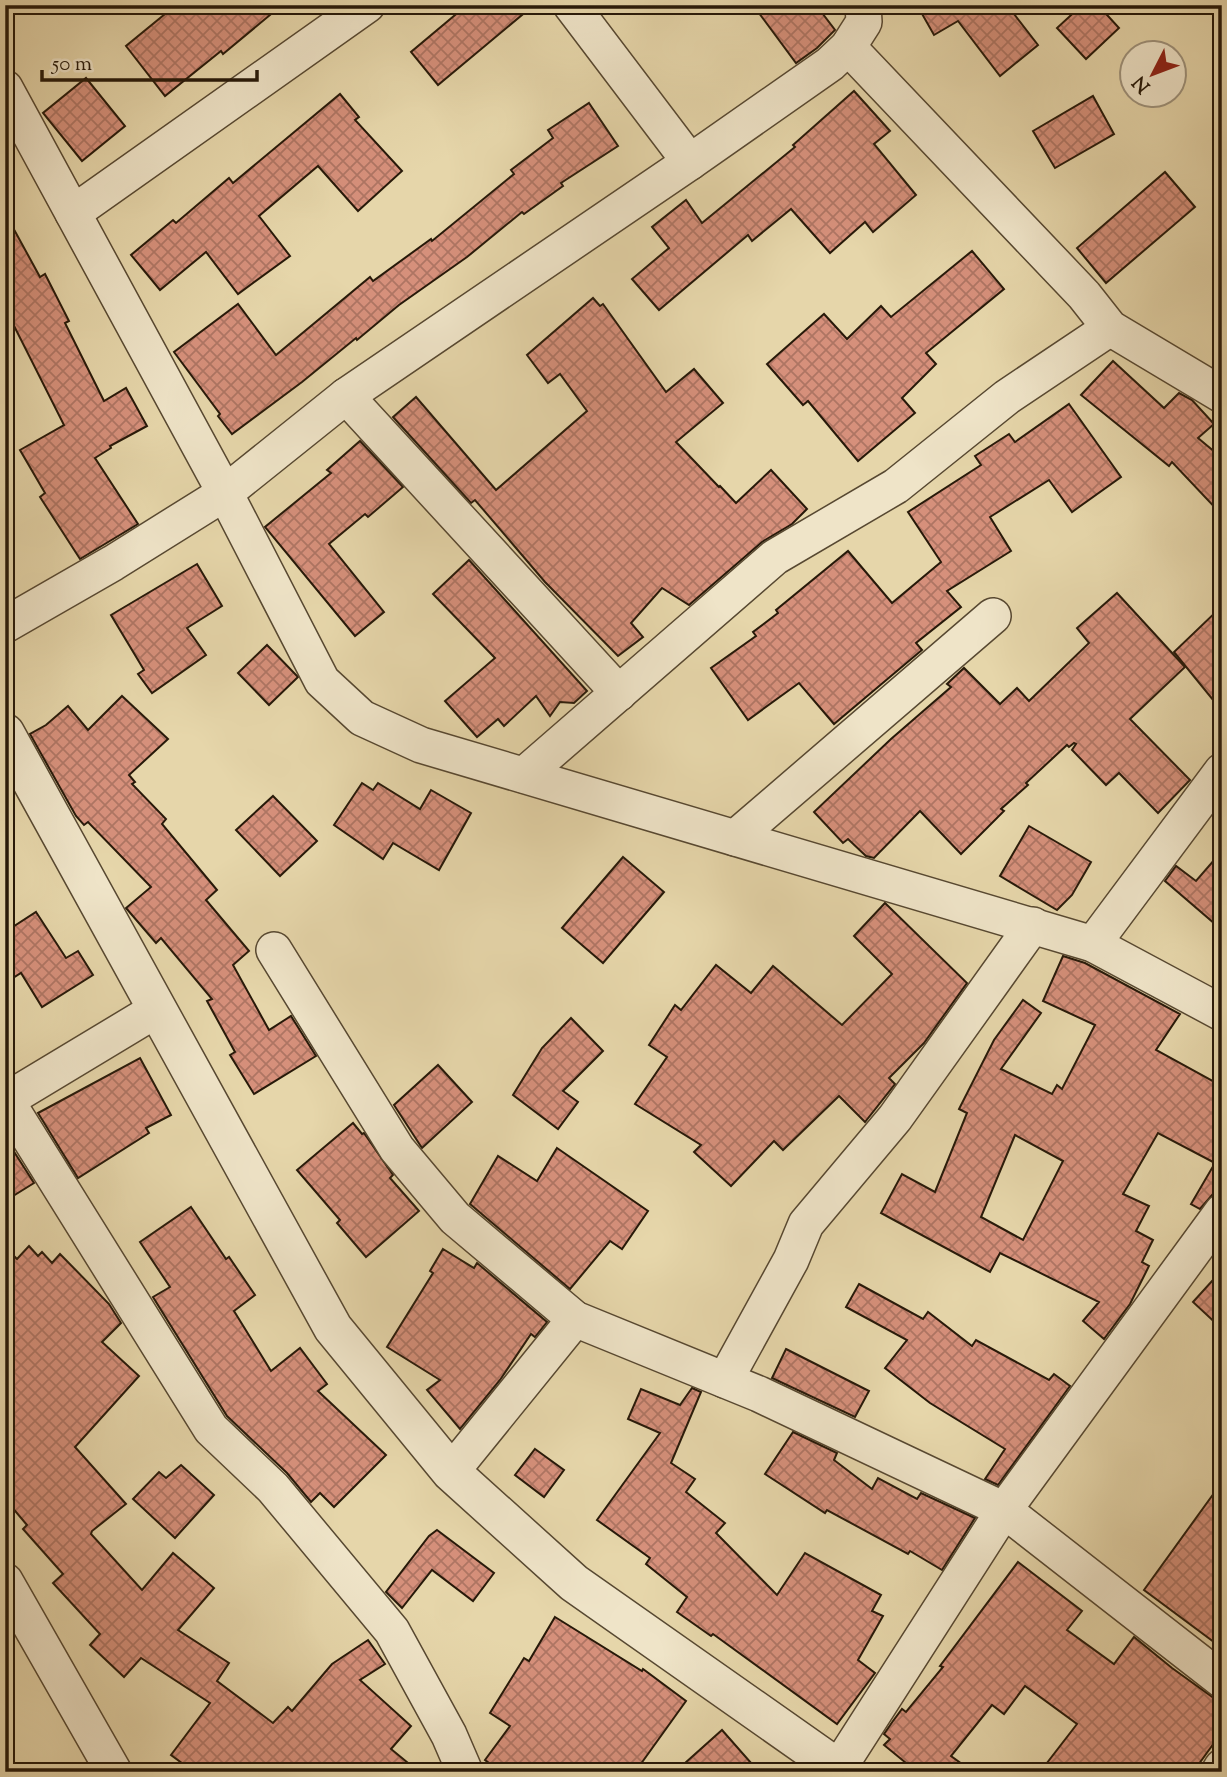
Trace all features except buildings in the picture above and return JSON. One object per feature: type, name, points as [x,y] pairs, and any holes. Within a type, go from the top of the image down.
[{"type":"street","points":[[73,213],[367,5]]},
{"type":"street","points":[[571,5],[691,162]]},
{"type":"street","points":[[5,625],[113,563],[225,493],[346,396],[691,162],[830,64],[848,47],[864,22],[863,5]]},
{"type":"street","points":[[848,47],[1076,287],[1110,328],[1222,395]]},
{"type":"street","points":[[5,88],[225,493],[322,681],[362,718],[421,745],[1093,944],[1222,1013]]},
{"type":"street","points":[[524,775],[775,557],[896,486],[1007,397],[1110,328]]},
{"type":"street","points":[[346,396],[619,693]]},
{"type":"street","points":[[735,838],[993,616]]},
{"type":"street","points":[[5,733],[333,1328],[451,1472],[574,1583],[839,1771],[1004,1510],[1222,1212]]},
{"type":"street","points":[[1093,944],[1222,771]]},
{"type":"street","points":[[725,1380],[790,1260],[806,1224],[895,1118],[1032,925]]},
{"type":"street","points":[[274,950],[397,1149],[455,1218],[575,1319],[725,1380],[1004,1510],[1222,1680]]},
{"type":"street","points":[[156,1010],[6,1100],[211,1429],[273,1488],[392,1631],[449,1735],[465,1772]]},
{"type":"street","points":[[451,1472],[575,1319]]},
{"type":"street","points":[[5,1580],[114,1772]]},
{"type":"street","points":[[1219,1772],[1222,1767]]}]
